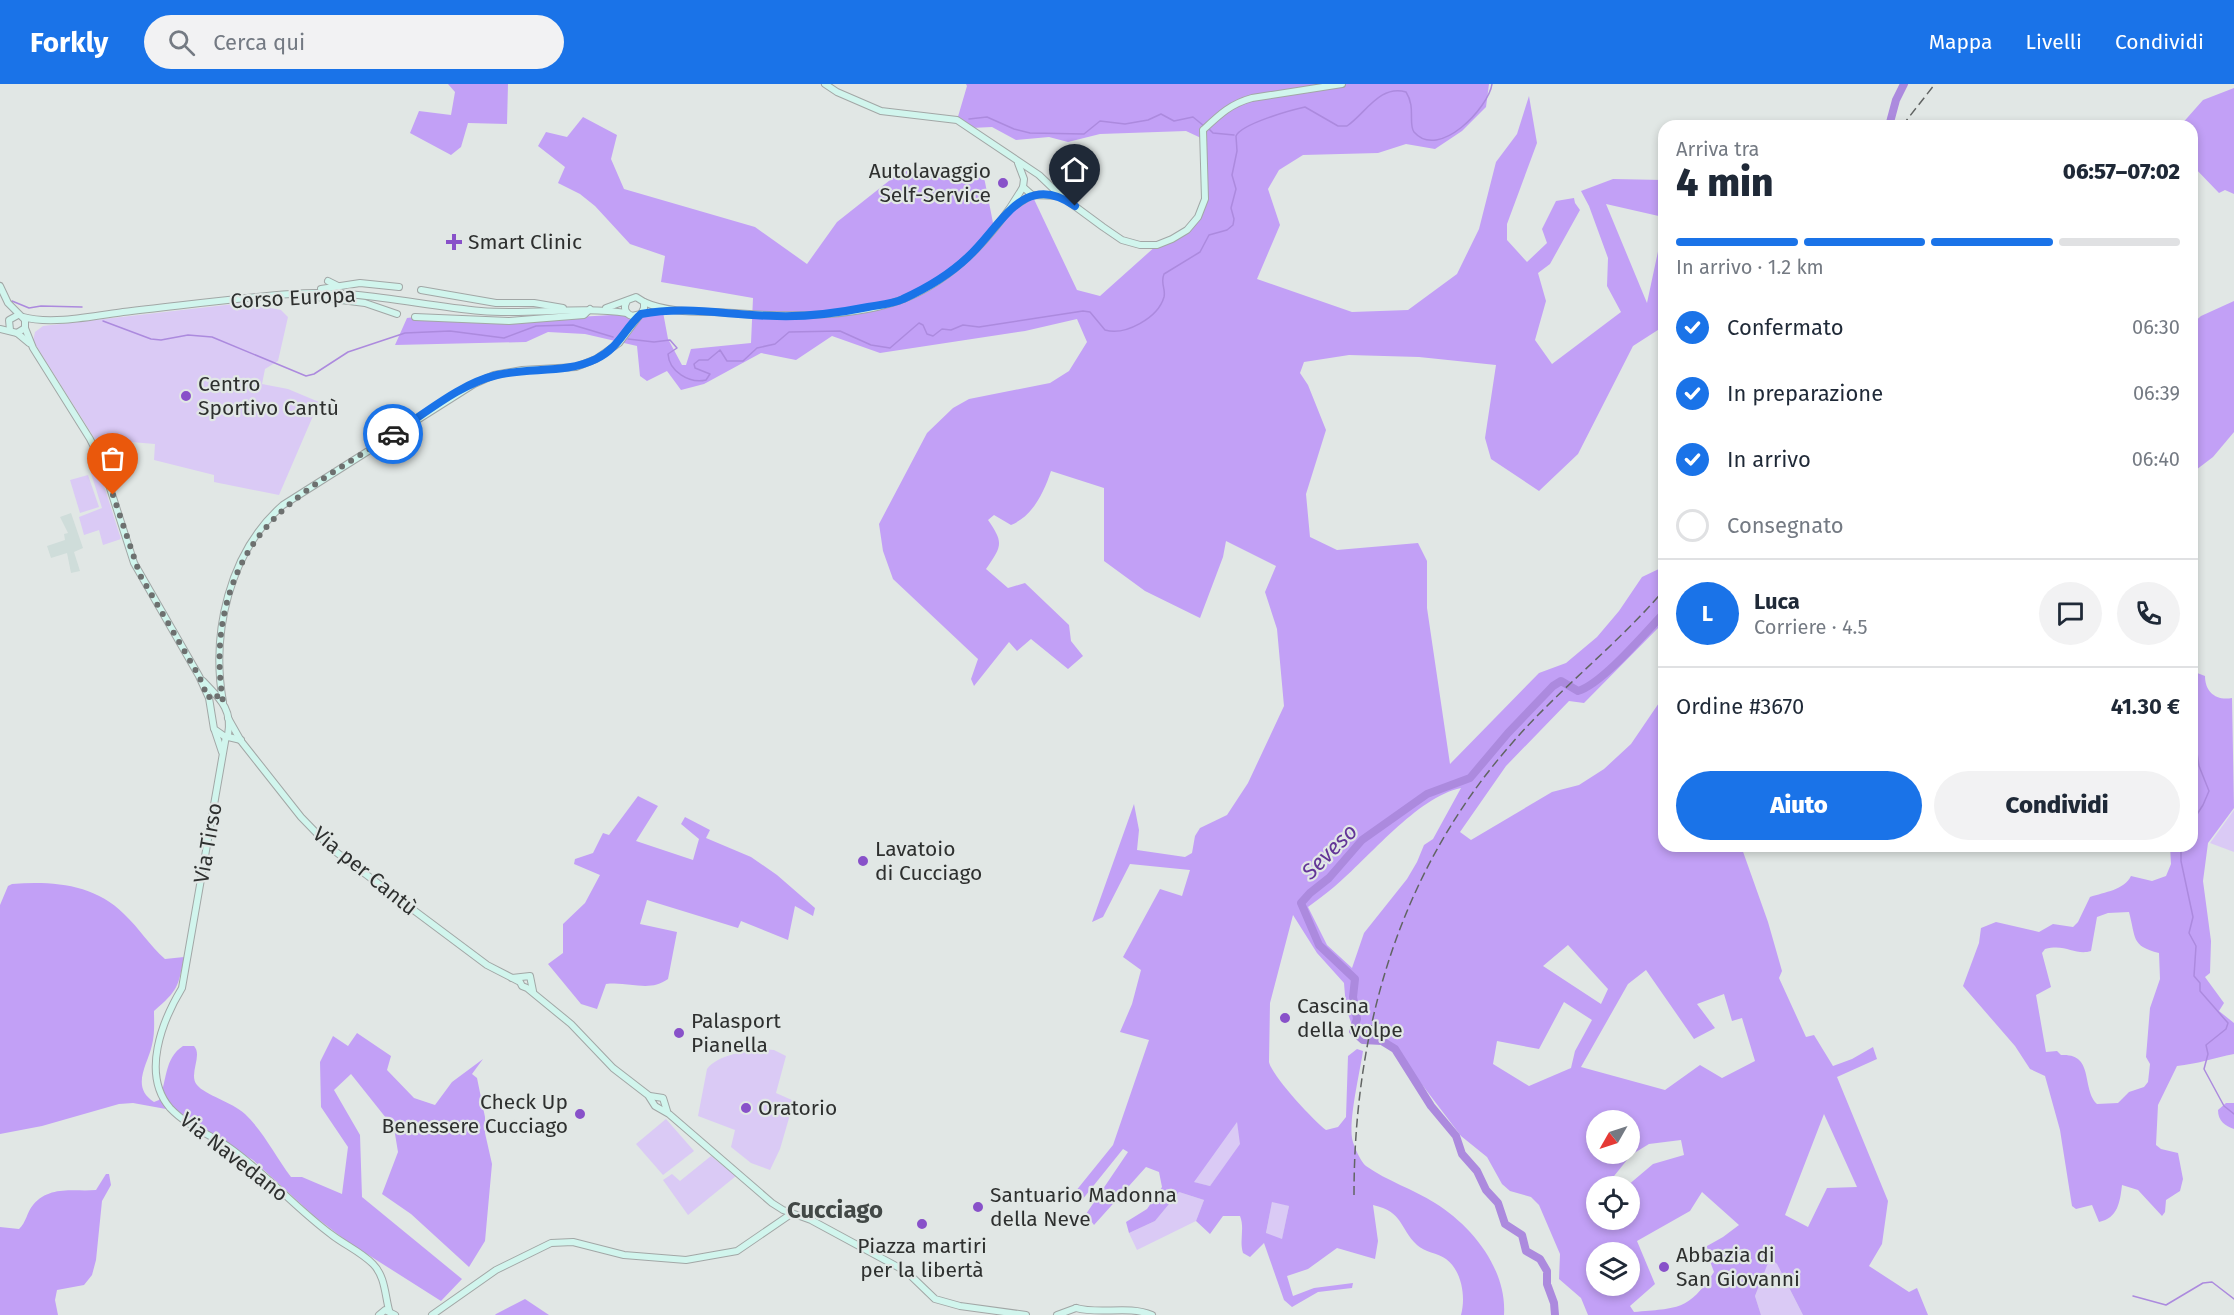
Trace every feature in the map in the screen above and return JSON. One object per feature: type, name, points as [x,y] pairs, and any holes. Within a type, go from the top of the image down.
[{"type":"main road","points":[[825,84],[837,92],[881,111],[957,120],[1043,179],[1061,196],[1122,240],[1140,245],[1157,245],[1172,239],[1187,230],[1198,217],[1205,199],[1203,130],[1227,107],[1245,100],[1342,84]]},
{"type":"main road","points":[[1018,163],[1024,179],[1023,187],[1035,194],[1061,196]]},
{"type":"main road","points":[[1024,179],[1034,173]]},
{"type":"main road","points":[[1011,208],[1043,189],[1043,179]]},
{"type":"main road","name":"Corso Europa","points":[[602,309],[636,297],[667,309],[778,316],[841,313],[901,300],[938,281],[969,256],[1011,208],[1023,187]]},
{"type":"main road","points":[[328,281],[338,286]]},
{"type":"main road","points":[[290,294],[360,283],[399,287]]},
{"type":"main road","points":[[0,286],[8,303],[11,326],[33,348]]},
{"type":"main road","points":[[421,290],[496,303],[534,303],[575,310]]},
{"type":"main road","name":"Corso Europa","points":[[11,326],[25,327],[56,319],[290,294],[337,292],[483,311],[602,309],[640,315],[667,309]]},
{"type":"main road","points":[[290,294],[319,300],[365,303],[397,314]]},
{"type":"main road","points":[[627,301],[625,307],[629,328]]},
{"type":"main road","points":[[228,718],[220,682],[222,625],[231,589],[245,555],[252,539],[265,522],[283,505],[474,384],[494,375],[522,370],[576,367],[608,352],[619,343],[640,315],[644,309],[644,302]]},
{"type":"main road","points":[[8,303],[21,316],[33,348],[90,439],[108,481],[140,575],[199,676],[212,694],[223,702]]},
{"type":"main road","points":[[415,317],[509,321],[584,315],[590,309]]},
{"type":"main road","points":[[0,328],[11,326],[21,316]]},
{"type":"main road","name":"Corso Europa","points":[[21,316],[56,319]]},
{"type":"main road","points":[[220,682],[212,694],[214,729],[222,753]]},
{"type":"main road","name":"Via per Cantù","points":[[228,718],[242,741],[301,817],[332,849],[487,965],[509,977],[520,979]]},
{"type":"main road","name":"Via Tirso","points":[[189,951],[222,765],[222,753],[227,736],[228,718]]},
{"type":"main road","name":"Via per Cantù","points":[[214,729],[242,741]]},
{"type":"main road","name":"Via Navedano","points":[[189,951],[182,988],[168,1017],[156,1055],[156,1075],[165,1099],[182,1118],[227,1146],[332,1235],[374,1264],[383,1280],[386,1313]]},
{"type":"main road","points":[[529,987],[532,980],[530,976],[520,979],[522,986],[529,987],[536,997],[571,1024],[614,1068],[662,1106],[778,1207],[811,1220],[912,1275],[930,1295],[940,1301],[1026,1315]]},
{"type":"main road","points":[[654,1100],[663,1098],[662,1106]]},
{"type":"main road","points":[[776,1223],[780,1215],[778,1207]]},
{"type":"main road","points":[[432,1315],[496,1270],[551,1243],[573,1242],[624,1255],[681,1261],[737,1251],[791,1214]]},
{"type":"main road","points":[[1071,1311],[1081,1315],[1091,1313]]},
{"type":"main road","points":[[1057,1315],[1071,1311],[1091,1313],[1136,1311],[1152,1315]]},
{"type":"shaded area","points":[[448,84],[508,84],[507,124],[468,123],[461,147],[451,155],[410,133],[419,111],[451,115],[455,92]]},
{"type":"shaded area","points":[[966,84],[1489,84],[1486,107],[1462,131],[1435,149],[1406,144],[1378,153],[1303,155],[1279,170],[1268,189],[1280,225],[1257,279],[1352,312],[1408,310],[1457,274],[1479,229],[1496,162],[1517,134],[1529,96],[1537,143],[1507,224],[1507,240],[1527,262],[1547,243],[1542,229],[1556,201],[1574,198],[1580,210],[1550,264],[1538,273],[1546,301],[1535,340],[1552,364],[1621,312],[1607,286],[1608,258],[1589,206],[1581,191],[1613,179],[1658,180],[1658,216],[1606,204],[1647,303],[1658,251],[1658,330],[1633,346],[1578,454],[1539,491],[1491,459],[1485,438],[1496,365],[1419,357],[1349,355],[1304,362],[1300,373],[1308,385],[1326,430],[1306,494],[1310,537],[1337,550],[1418,543],[1427,561],[1427,608],[1450,764],[1539,673],[1566,663],[1597,637],[1619,611],[1642,577],[1658,569],[1658,628],[1584,703],[1569,701],[1506,766],[1460,832],[1471,840],[1552,792],[1579,785],[1604,769],[1631,744],[1658,704],[1658,852],[1743,852],[1768,922],[1782,971],[1779,978],[1806,1037],[1814,1035],[1833,1066],[1852,1059],[1873,1047],[1877,1059],[1837,1077],[1888,1201],[1882,1244],[1869,1266],[1909,1292],[1917,1288],[1928,1315],[1803,1315],[1777,1264],[1770,1258],[1755,1296],[1761,1315],[1588,1315],[1581,1298],[1559,1279],[1560,1254],[1539,1205],[1531,1197],[1510,1191],[1502,1184],[1487,1157],[1461,1136],[1395,1049],[1382,1041],[1363,1040],[1355,1034],[1346,1008],[1344,983],[1317,953],[1293,915],[1270,1003],[1269,1062],[1272,1069],[1294,1098],[1326,1130],[1338,1127],[1346,1117],[1348,1056],[1357,1049],[1363,1051],[1351,1129],[1360,1157],[1366,1166],[1374,1171],[1435,1203],[1474,1236],[1493,1265],[1500,1281],[1504,1315],[1461,1315],[1463,1293],[1456,1270],[1446,1259],[1420,1247],[1411,1239],[1396,1216],[1373,1205],[1378,1241],[1375,1259],[1337,1248],[1308,1269],[1287,1276],[1293,1296],[1314,1288],[1353,1283],[1352,1288],[1318,1292],[1292,1307],[1284,1300],[1264,1243],[1250,1257],[1243,1253],[1240,1216],[1223,1216],[1210,1234],[1196,1221],[1204,1200],[1179,1192],[1155,1221],[1129,1233],[1126,1222],[1147,1209],[1162,1187],[1159,1172],[1146,1167],[1094,1225],[1086,1214],[1128,1152],[1123,1149],[1082,1200],[1075,1192],[1113,1145],[1149,1040],[1120,1032],[1132,1004],[1141,970],[1123,957],[1160,889],[1182,896],[1190,870],[1130,864],[1103,917],[1092,922],[1134,804],[1139,830],[1137,850],[1185,857],[1192,853],[1195,836],[1200,828],[1227,815],[1248,783],[1284,706],[1277,629],[1265,592],[1276,566],[1226,541],[1223,557],[1200,618],[1145,591],[1104,561],[1104,488],[1051,471],[1041,495],[1026,516],[1011,525],[994,515],[988,520],[997,534],[999,545],[986,569],[1008,588],[1025,583],[1069,625],[1071,641],[1083,656],[1068,669],[1031,639],[1017,651],[1009,642],[974,686],[971,679],[978,659],[893,579],[883,551],[879,524],[927,433],[953,408],[969,399],[1050,383],[1069,371],[1087,342],[1077,319],[1025,331],[880,353],[832,336],[796,360],[761,353],[704,384],[681,390],[667,371],[647,381],[640,376],[637,346],[585,334],[548,332],[526,342],[395,345],[407,318],[415,317],[509,321],[663,312],[668,339],[682,365],[686,365],[691,349],[751,343],[753,298],[661,282],[665,256],[630,244],[595,206],[580,194],[558,183],[565,167],[538,146],[546,132],[567,137],[583,117],[617,135],[611,159],[624,189],[755,227],[807,264],[837,222],[904,169],[984,177],[994,228],[1032,195],[1077,290],[1100,296],[1157,245],[1172,239],[1198,217],[1205,199],[1201,138],[1186,131],[1100,134],[1068,142],[1049,137],[1016,140],[992,127],[971,128],[957,120]],"holes":[[[1461,788],[1433,839],[1424,845],[1407,879],[1364,933],[1352,968],[1327,945],[1308,907],[1348,875],[1411,816],[1444,794]],[[1568,945],[1608,989],[1601,1004],[1543,966]],[[1646,970],[1694,1039],[1715,1028],[1697,1004],[1724,994],[1732,1021],[1742,1018],[1755,1061],[1722,1078],[1700,1065],[1665,1090],[1581,1067],[1628,984]],[[1564,1002],[1592,1020],[1575,1051],[1571,1068],[1529,1086],[1493,1064],[1497,1041],[1539,1049]],[[1586,1110],[1640,1110],[1640,1150],[1649,1144],[1681,1140],[1684,1155],[1653,1164],[1639,1176],[1640,1230],[1586,1230],[1586,1176],[1614,1176],[1624,1164],[1586,1164]],[[1824,1114],[1857,1187],[1827,1188],[1808,1227],[1785,1215]],[[1237,1122],[1240,1144],[1210,1186],[1194,1182]],[[1702,1192],[1739,1225],[1707,1246],[1714,1272],[1689,1301],[1672,1308],[1634,1312],[1630,1306],[1655,1284],[1640,1248],[1640,1296],[1586,1296],[1586,1242],[1637,1242],[1690,1211]],[[1272,1202],[1289,1206],[1282,1239],[1266,1233]]]},
{"type":"shaded area","points":[[2234,88],[2234,194],[2225,190],[2219,193],[2198,171],[2198,120],[2185,120],[2203,100]]},
{"type":"shaded area","points":[[2234,301],[2234,432],[2213,457],[2198,468],[2198,319]]},
{"type":"shaded area","name":"Centro Sportivo Cantù","points":[[243,303],[281,310],[288,317],[278,361],[265,369],[262,384],[288,389],[319,402],[279,495],[214,482],[214,475],[154,460],[155,444],[95,439],[33,341],[35,332],[43,326]]},
{"type":"shaded area","points":[[98,467],[121,539],[103,545],[99,530],[84,535],[79,517],[102,508],[90,470]]},
{"type":"shaded area","points":[[88,475],[99,507],[80,513],[70,480]]},
{"type":"shaded area","points":[[71,513],[83,548],[74,552],[80,571],[71,573],[67,553],[51,558],[47,546],[65,540],[64,534],[68,533],[60,517]]},
{"type":"shaded area","points":[[2198,673],[2205,676],[2209,691],[2216,697],[2232,698],[2234,808],[2208,843],[2203,881],[2211,941],[2210,973],[2205,977],[2224,1003],[2219,1011],[2234,1023],[2234,1054],[2177,1066],[2158,1105],[2156,1145],[2161,1149],[2178,1153],[2183,1179],[2180,1191],[2166,1200],[2165,1212],[2162,1216],[2138,1190],[2122,1185],[2119,1203],[2114,1213],[2099,1222],[2092,1205],[2076,1209],[2072,1206],[2060,1130],[2045,1076],[2030,1069],[2015,1046],[1963,986],[1979,943],[1981,928],[1996,922],[2039,932],[2053,924],[2073,927],[2078,922],[2090,897],[2119,887],[2131,876],[2152,881],[2166,876],[2171,864],[2170,852],[2198,852]],"holes":[[[2129,912],[2134,935],[2143,947],[2159,953],[2160,979],[2150,1008],[2146,1057],[2150,1064],[2148,1082],[2144,1087],[2129,1092],[2118,1103],[2097,1104],[2092,1097],[2086,1073],[2079,1060],[2072,1056],[2061,1055],[2057,1051],[2046,1052],[2036,995],[2051,987],[2042,953],[2045,949],[2059,947],[2080,952],[2091,951],[2097,917],[2108,913]]]},
{"type":"shaded area","points":[[638,796],[658,806],[636,841],[693,860],[699,839],[681,824],[685,817],[710,830],[706,838],[751,857],[777,875],[815,908],[813,916],[795,906],[788,940],[741,921],[738,928],[647,900],[640,924],[677,932],[668,979],[646,986],[606,984],[597,1009],[581,1004],[548,964],[563,953],[563,924],[585,903],[600,875],[574,864],[575,859],[593,853],[603,833],[609,835]]},
{"type":"shaded area","points":[[2234,810],[2234,852],[2210,843]]},
{"type":"shaded area","points":[[12,884],[58,884],[100,896],[124,914],[165,959],[184,957],[176,988],[154,1011],[154,1036],[142,1075],[143,1089],[154,1102],[159,1100],[172,1057],[183,1046],[194,1046],[197,1055],[194,1076],[197,1085],[245,1114],[264,1136],[291,1177],[302,1177],[342,1194],[348,1147],[321,1107],[320,1062],[333,1036],[348,1046],[357,1033],[391,1056],[387,1070],[414,1098],[435,1105],[452,1082],[483,1059],[472,1074],[477,1078],[492,1164],[485,1241],[469,1267],[411,1214],[382,1194],[398,1152],[394,1128],[351,1074],[334,1090],[360,1135],[362,1197],[462,1279],[441,1301],[348,1242],[314,1216],[253,1160],[166,1109],[133,1103],[119,1104],[42,1126],[0,1134],[0,905],[8,886]]},
{"type":"shaded area","name":"Oratorio","points":[[762,1049],[774,1050],[786,1056],[776,1093],[794,1101],[780,1149],[770,1170],[751,1163],[731,1147],[735,1130],[698,1116],[707,1069],[718,1060],[732,1054]]},
{"type":"shaded area","points":[[2226,1103],[2234,1103],[2234,1129],[2225,1125],[2219,1117],[2218,1110]]},
{"type":"shaded area","points":[[666,1119],[694,1151],[663,1175],[636,1144]]},
{"type":"shaded area","points":[[1237,1121],[1241,1144],[1210,1186],[1193,1182]]},
{"type":"shaded area","points":[[711,1156],[736,1176],[688,1215],[663,1180],[672,1174],[680,1181]]},
{"type":"shaded area","points":[[106,1174],[109,1174],[111,1185],[102,1201],[96,1260],[92,1275],[84,1285],[57,1290],[55,1300],[58,1315],[0,1315],[0,1227],[19,1229],[33,1205],[47,1194],[96,1190]]},
{"type":"shaded area","points":[[1179,1192],[1204,1200],[1196,1221],[1137,1250],[1129,1233],[1155,1221]]},
{"type":"shaded area","points":[[1272,1201],[1289,1206],[1282,1240],[1266,1234]]},
{"type":"shaded area","points":[[1770,1257],[1777,1264],[1803,1315],[1761,1315],[1755,1296]]},
{"type":"shaded area","points":[[525,1299],[549,1315],[495,1315],[496,1314]]},
{"type":"waterway","points":[[628,339],[654,342],[670,340],[677,348],[668,354],[672,366],[681,375],[700,381],[706,380],[710,374],[695,368],[694,364],[699,360],[708,360],[720,350],[727,361],[743,361],[757,348],[775,344],[789,332],[840,331],[871,345],[890,348],[919,323],[923,325],[927,334],[933,336],[942,329],[951,330],[963,325],[979,327],[1083,311],[1090,312],[1105,330],[1131,328],[1148,318],[1161,305],[1164,297],[1164,274],[1200,252],[1209,235],[1227,230],[1233,225],[1231,208],[1236,189],[1232,175],[1237,151],[1236,136],[1240,131],[1267,118],[1305,107],[1338,126],[1347,126],[1381,96],[1397,91],[1406,92],[1409,98],[1414,132],[1424,139],[1436,140],[1449,136],[1473,117],[1489,94],[1492,84]]},
{"type":"waterway","name":"Seveso","points":[[1891,120],[1896,100],[1904,84]]},
{"type":"waterway","points":[[969,119],[987,117],[1014,129],[1030,133],[1084,134],[1100,121],[1125,124],[1148,120],[1161,114],[1174,121],[1193,117],[1204,126]]},
{"type":"waterway","points":[[1208,128],[1213,133],[1234,135]]},
{"type":"waterway","points":[[12,301],[29,308],[82,307]]},
{"type":"waterway","points":[[103,321],[151,339],[161,340],[188,335],[212,337],[306,376],[314,374],[348,352],[405,333],[450,331],[504,338],[536,326],[573,325],[613,337]]},
{"type":"waterway","name":"Seveso","points":[[1555,1315],[1554,1303],[1547,1284],[1547,1271],[1540,1259],[1526,1251],[1522,1235],[1505,1224],[1498,1203],[1486,1190],[1477,1171],[1462,1154],[1456,1136],[1431,1106],[1395,1049],[1382,1041],[1363,1040],[1353,1031],[1357,1019],[1353,997],[1355,979],[1319,945],[1301,903],[1329,878],[1362,840],[1427,794],[1470,778],[1508,733],[1553,686],[1561,681],[1578,691],[1588,686],[1611,669],[1658,619]]},
{"type":"waterway","points":[[2198,759],[2209,791],[2198,813]]},
{"type":"waterway","points":[[2181,852],[2193,917],[2189,933],[2196,946],[2194,976],[2200,983],[2200,991],[2228,1023],[2226,1029],[2206,1045],[2208,1054],[2204,1069],[2224,1106],[2234,1114]]},
{"type":"waterway","points":[[2133,1296],[2166,1305],[2203,1283],[2212,1282],[2234,1299]]},
{"type":"railway","points":[[1907,120],[1935,84]]},
{"type":"railway","points":[[1354,1195],[1356,1133],[1363,1071],[1375,1012],[1391,954],[1413,897],[1440,843],[1474,791],[1513,742],[1658,597]]},
{"type":"way so far","points":[[113,495],[129,549],[140,575],[199,676],[208,698],[214,693],[223,702],[219,669],[222,625],[231,589],[245,555],[267,525],[308,489],[393,434]]},
{"type":"place","name":"Autolavaggio Self-Service","points":[[1003,183]]},
{"type":"place","name":"Smart Clinic","points":[[454,242]]},
{"type":"place","name":"Centro Sportivo Cantù","points":[[186,396]]},
{"type":"place","name":"Lavatoio di Cucciago","points":[[863,861]]},
{"type":"place","name":"Cascina della volpe","points":[[1285,1018]]},
{"type":"place","name":"Palasport Pianella","points":[[679,1033]]},
{"type":"place","name":"Oratorio","points":[[746,1108]]},
{"type":"place","name":"Check Up Benessere Cucciago","points":[[580,1114]]},
{"type":"place","name":"Santuario Madonna della Neve","points":[[978,1207]]},
{"type":"place","name":"Piazza martiri per la libertà","points":[[922,1224]]},
{"type":"place","name":"Abbazia di San Giovanni","points":[[1664,1267]]},
{"type":"district","name":"Cucciago","points":[[835,1210]]},
{"type":"route","points":[[393,434],[454,395],[494,375],[522,370],[576,367],[596,359],[619,343],[641,314],[667,309],[778,316],[841,313],[901,300],[938,281],[954,269],[969,256],[1011,208],[1032,195],[1039,193],[1061,196],[1075,206]]}]
